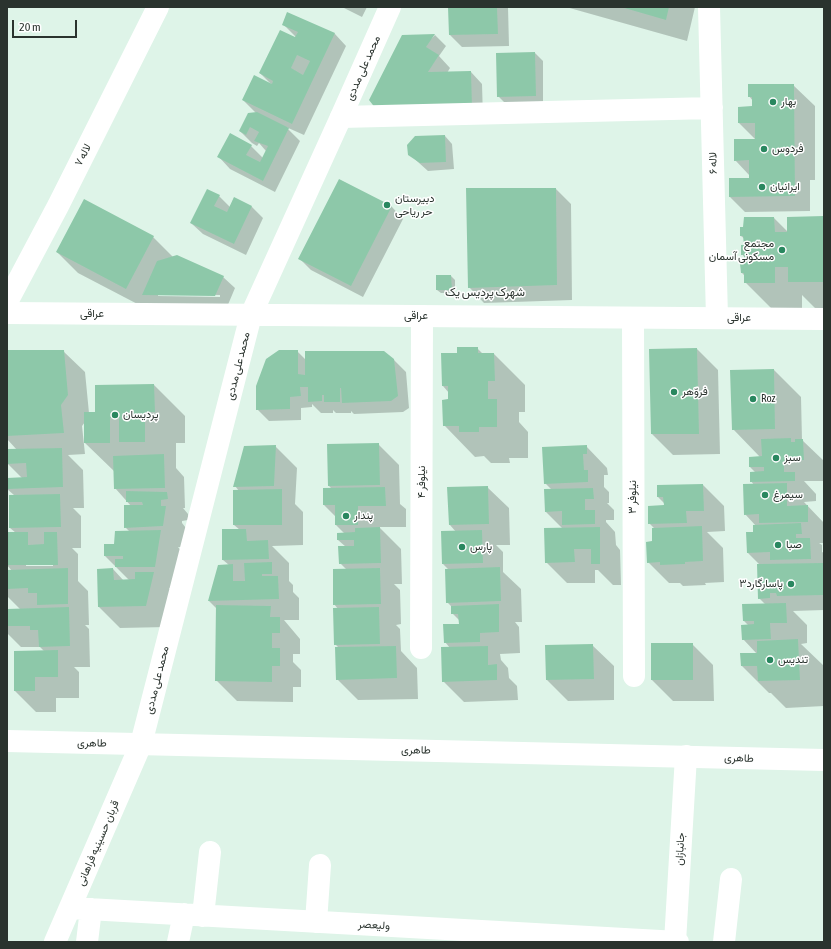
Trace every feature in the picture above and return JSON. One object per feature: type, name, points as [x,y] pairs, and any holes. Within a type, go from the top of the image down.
[{"type":"street","name":"لاله ۷","points":[[7,302],[58,206],[158,7]]},
{"type":"street","name":"محمد علی مددی","points":[[141,744],[251,315],[390,7]]},
{"type":"street","name":"لاله ۶","points":[[709,7],[716,318]]},
{"type":"street","points":[[341,118],[712,108]]},
{"type":"street","name":"عراقی","points":[[7,313],[824,319]]},
{"type":"street","name":"نیلوفر ۴","points":[[421,648],[422,316]]},
{"type":"street","name":"نیلوفر ۳","points":[[633,318],[634,676]]},
{"type":"street","name":"طاهری","points":[[7,741],[824,760]]},
{"type":"street","name":"قربان حسینیه فراهانی","points":[[55,942],[80,909],[141,744]]},
{"type":"street","name":"جانبازان","points":[[676,942],[686,756]]},
{"type":"street","points":[[178,942],[194,915],[210,852]]},
{"type":"street","points":[[316,922],[320,865]]},
{"type":"street","points":[[724,942],[731,879]]},
{"type":"street","points":[[80,909],[87,942]]},
{"type":"street","name":"ولیعصر","points":[[80,909],[676,942]]},
{"type":"building","points":[[448,7],[497,7],[498,34],[449,35]]},
{"type":"building","points":[[621,7],[669,7],[666,20]]},
{"type":"building","points":[[287,12],[335,33],[292,124],[242,100],[254,75],[272,84],[273,81],[259,73],[280,30],[295,37],[298,32],[282,25]],"holes":[[[297,55],[310,61],[303,75],[291,68]]]},
{"type":"building","points":[[435,34],[426,47],[439,55],[428,72],[471,71],[472,107],[376,109],[369,100],[402,35]]},
{"type":"building","points":[[535,52],[536,96],[497,97],[496,53]]},
{"type":"building","points":[[748,84],[794,84],[795,196],[729,197],[729,178],[749,178],[749,160],[734,161],[734,139],[755,139],[755,123],[738,123],[738,107],[752,106],[752,97],[748,97]]},
{"type":"building","points":[[257,112],[289,128],[263,181],[217,157],[230,133],[252,145],[246,155],[260,162],[268,146],[254,141],[259,132],[250,127],[246,135],[239,131],[248,113]]},
{"type":"building","points":[[445,135],[446,162],[420,163],[408,155],[407,145],[415,136]]},
{"type":"building","points":[[339,179],[392,206],[351,286],[298,259]]},
{"type":"building","points":[[466,188],[556,188],[557,285],[468,288]]},
{"type":"building","points":[[207,189],[220,195],[214,206],[227,212],[234,197],[252,206],[234,244],[190,223]]},
{"type":"building","points":[[84,199],[154,236],[126,289],[56,252]]},
{"type":"building","name":"مجتمع مسکونی آسمان","points":[[824,216],[824,282],[788,282],[788,267],[775,267],[775,283],[744,283],[744,273],[741,273],[740,264],[744,264],[744,255],[741,255],[741,245],[744,245],[743,236],[740,236],[740,227],[743,227],[744,217],[774,217],[775,232],[787,232],[787,217]]},
{"type":"building","points":[[177,255],[224,276],[215,296],[142,295],[157,261]]},
{"type":"building","points":[[436,275],[451,275],[452,290],[436,290]]},
{"type":"building","points":[[457,347],[478,347],[478,353],[494,353],[495,381],[488,381],[488,399],[497,399],[497,427],[479,427],[479,432],[459,432],[459,426],[443,426],[442,400],[448,399],[448,386],[442,386],[441,353],[457,353]]},
{"type":"building","name":"فروّهر","points":[[697,348],[699,434],[651,434],[649,349]]},
{"type":"building","points":[[7,350],[64,350],[68,395],[61,405],[64,433],[7,436]]},
{"type":"building","points":[[279,350],[298,350],[298,374],[305,375],[305,351],[384,351],[394,359],[398,396],[391,401],[342,403],[340,388],[340,402],[324,402],[324,395],[322,395],[322,401],[308,402],[308,387],[300,387],[301,396],[290,397],[290,409],[256,410],[256,386],[266,359]]},
{"type":"building","name":"Roz","points":[[774,369],[775,429],[732,430],[730,370]]},
{"type":"building","name":"پردیسان","points":[[154,384],[155,412],[145,412],[145,442],[119,442],[119,418],[110,418],[110,443],[84,443],[84,412],[95,412],[95,385]]},
{"type":"building","name":"سبز","points":[[791,438],[791,442],[795,442],[795,439],[803,439],[804,460],[784,461],[784,472],[795,472],[795,481],[750,482],[750,472],[764,471],[764,467],[749,467],[749,457],[762,456],[761,439]]},
{"type":"building","points":[[379,443],[380,485],[328,486],[327,444]]},
{"type":"building","points":[[276,445],[274,486],[233,487],[244,446]]},
{"type":"building","points":[[587,445],[587,454],[583,454],[584,470],[588,470],[588,482],[544,484],[542,447]]},
{"type":"building","points":[[62,448],[63,487],[7,489],[7,478],[27,477],[26,463],[7,464],[7,449]]},
{"type":"building","points":[[164,454],[165,488],[114,489],[113,456]]},
{"type":"building","name":"سیمرغ","points":[[787,483],[787,506],[808,505],[808,522],[759,523],[759,514],[744,515],[743,484]]},
{"type":"building","points":[[703,484],[704,511],[686,511],[687,523],[648,524],[648,506],[664,505],[663,497],[657,497],[657,485]]},
{"type":"building","points":[[488,486],[489,524],[449,525],[447,487]]},
{"type":"building","name":"پندار","points":[[385,487],[386,506],[358,506],[358,525],[335,525],[335,505],[323,505],[323,488]]},
{"type":"building","points":[[593,488],[594,499],[585,499],[585,510],[595,510],[595,524],[562,525],[562,511],[545,512],[544,489]]},
{"type":"building","points":[[282,489],[282,525],[233,525],[233,490]]},
{"type":"building","points":[[126,491],[167,492],[168,499],[161,500],[161,506],[166,506],[163,526],[124,528],[124,505],[143,505],[142,502],[126,502]]},
{"type":"building","points":[[60,494],[61,527],[9,528],[9,495]]},
{"type":"building","name":"صبا","points":[[801,523],[802,534],[796,534],[796,538],[810,538],[811,559],[770,560],[770,552],[747,553],[746,532],[753,532],[753,525]]},
{"type":"building","points":[[702,526],[703,561],[685,562],[685,564],[660,565],[660,562],[647,563],[646,542],[652,541],[652,528]]},
{"type":"building","points":[[380,527],[381,563],[339,564],[338,546],[354,546],[354,540],[337,540],[337,533],[355,532],[355,528]]},
{"type":"building","points":[[600,527],[600,564],[591,564],[591,549],[574,549],[575,562],[545,563],[544,528]]},
{"type":"building","points":[[222,529],[246,529],[247,541],[268,540],[269,559],[222,560]]},
{"type":"building","points":[[161,530],[155,567],[115,567],[115,559],[123,559],[123,556],[104,556],[104,544],[114,544],[115,531]]},
{"type":"building","name":"پارس","points":[[482,530],[483,563],[442,564],[441,531]]},
{"type":"building","points":[[7,532],[28,532],[28,545],[44,544],[44,532],[57,532],[58,565],[7,565]]},
{"type":"building","points":[[272,562],[272,574],[262,574],[262,576],[278,576],[279,599],[208,601],[218,565],[233,564],[233,581],[245,581],[244,563]]},
{"type":"building","name":"پاسارگارد۳","points":[[824,563],[824,595],[777,596],[776,593],[770,593],[770,598],[758,599],[757,564]]},
{"type":"building","points":[[500,567],[501,601],[446,603],[445,569]]},
{"type":"building","points":[[68,568],[68,604],[37,605],[37,593],[28,593],[28,588],[7,589],[7,570]]},
{"type":"building","points":[[113,568],[114,580],[135,579],[135,572],[154,572],[146,606],[98,607],[97,569]]},
{"type":"building","points":[[380,568],[381,604],[333,605],[333,569]]},
{"type":"building","points":[[786,603],[787,623],[770,623],[771,639],[742,640],[741,625],[754,624],[754,621],[743,621],[742,604]]},
{"type":"building","points":[[499,604],[499,632],[480,633],[480,642],[444,643],[443,624],[459,624],[458,614],[451,614],[451,606]]},
{"type":"building","points":[[216,605],[271,606],[270,617],[280,617],[280,633],[272,633],[272,648],[280,648],[280,666],[272,666],[272,682],[215,681]]},
{"type":"building","points":[[69,607],[70,646],[39,647],[38,630],[30,630],[30,626],[7,626],[7,609]]},
{"type":"building","points":[[379,607],[380,644],[334,645],[333,608]]},
{"type":"building","name":"تندیس","points":[[798,639],[800,680],[758,681],[757,666],[741,666],[740,653],[757,653],[757,641]]},
{"type":"building","points":[[651,643],[693,643],[693,680],[651,680]]},
{"type":"building","points":[[593,644],[594,679],[546,680],[545,645]]},
{"type":"building","points":[[396,646],[397,678],[336,680],[335,647]]},
{"type":"building","points":[[488,646],[488,665],[497,664],[497,680],[442,682],[441,647]]},
{"type":"building","points":[[58,650],[58,677],[35,677],[35,691],[14,691],[14,651]]},
{"type":"place","name":"بهار","points":[[773,102]]},
{"type":"place","name":"فردوس","points":[[764,149]]},
{"type":"place","name":"ایرانیان","points":[[762,187]]},
{"type":"place","name":"دبیرستان حر ریاحی","points":[[387,205]]},
{"type":"place","name":"مجتمع مسکونی آسمان","points":[[782,250]]},
{"type":"place","name":"فروّهر","points":[[674,392]]},
{"type":"place","name":"Roz","points":[[753,399]]},
{"type":"place","name":"پردیسان","points":[[115,415]]},
{"type":"place","name":"سبز","points":[[776,458]]},
{"type":"place","name":"سیمرغ","points":[[765,495]]},
{"type":"place","name":"پندار","points":[[346,516]]},
{"type":"place","name":"صبا","points":[[778,545]]},
{"type":"place","name":"پارس","points":[[462,547]]},
{"type":"place","name":"پاسارگارد۳","points":[[791,584]]},
{"type":"place","name":"تندیس","points":[[770,660]]},
{"type":"district","name":"شهرک پردیس یک","points":[[485,292]]}]
